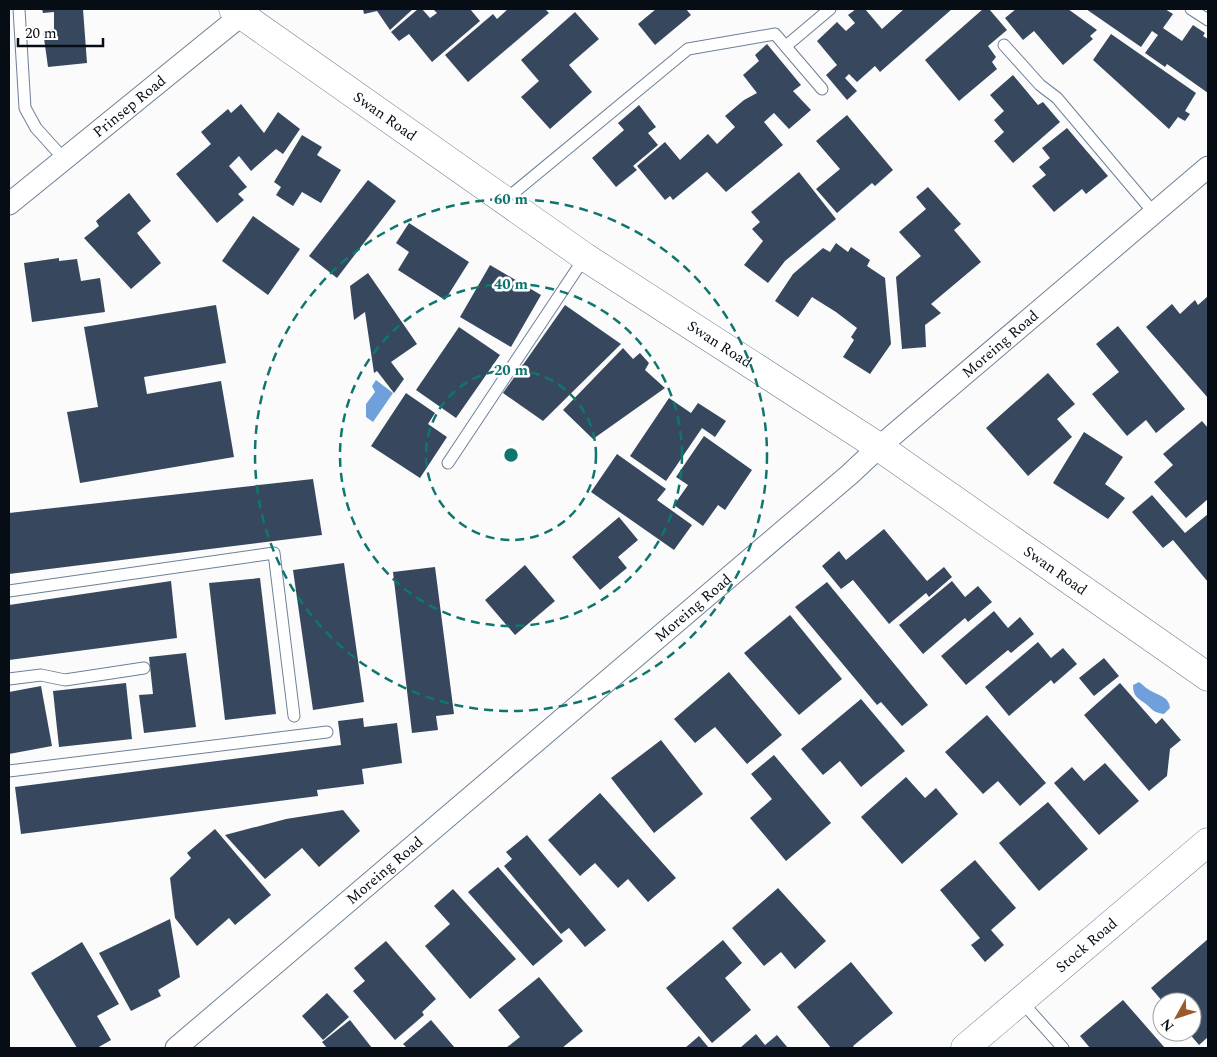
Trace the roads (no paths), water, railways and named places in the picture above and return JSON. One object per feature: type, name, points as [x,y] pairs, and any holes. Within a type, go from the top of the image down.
[{"type":"street","name":"Prinsep Road","points":[[9,204],[242,11]]},
{"type":"street","name":"Swan Road","points":[[242,11],[585,257],[878,447],[1208,677]]},
{"type":"street","name":"Moreing Road","points":[[176,1048],[1208,167]]},
{"type":"street","name":"Stock Road","points":[[965,1048],[1208,842]]},
{"type":"lane","points":[[19,9],[25,108],[36,128],[64,159]]},
{"type":"lane","points":[[786,46],[830,9]]},
{"type":"lane","points":[[1191,9],[1208,20]]},
{"type":"lane","points":[[504,200],[688,48],[775,34],[822,89]]},
{"type":"lane","points":[[1004,45],[1040,86],[1057,98],[1154,213]]},
{"type":"lane","points":[[448,463],[585,257]]},
{"type":"lane","points":[[9,591],[274,553],[294,716]]},
{"type":"lane","points":[[9,679],[41,675],[65,680],[144,668]]},
{"type":"lane","points":[[9,771],[327,732]]},
{"type":"lane","points":[[1021,1000],[1063,1048]]},
{"type":"water","points":[[376,380],[393,393],[373,422],[366,417],[366,404],[375,392],[372,386]]},
{"type":"water","points":[[1139,682],[1168,702],[1170,708],[1164,714],[1154,711],[1136,697],[1133,685]]}]
